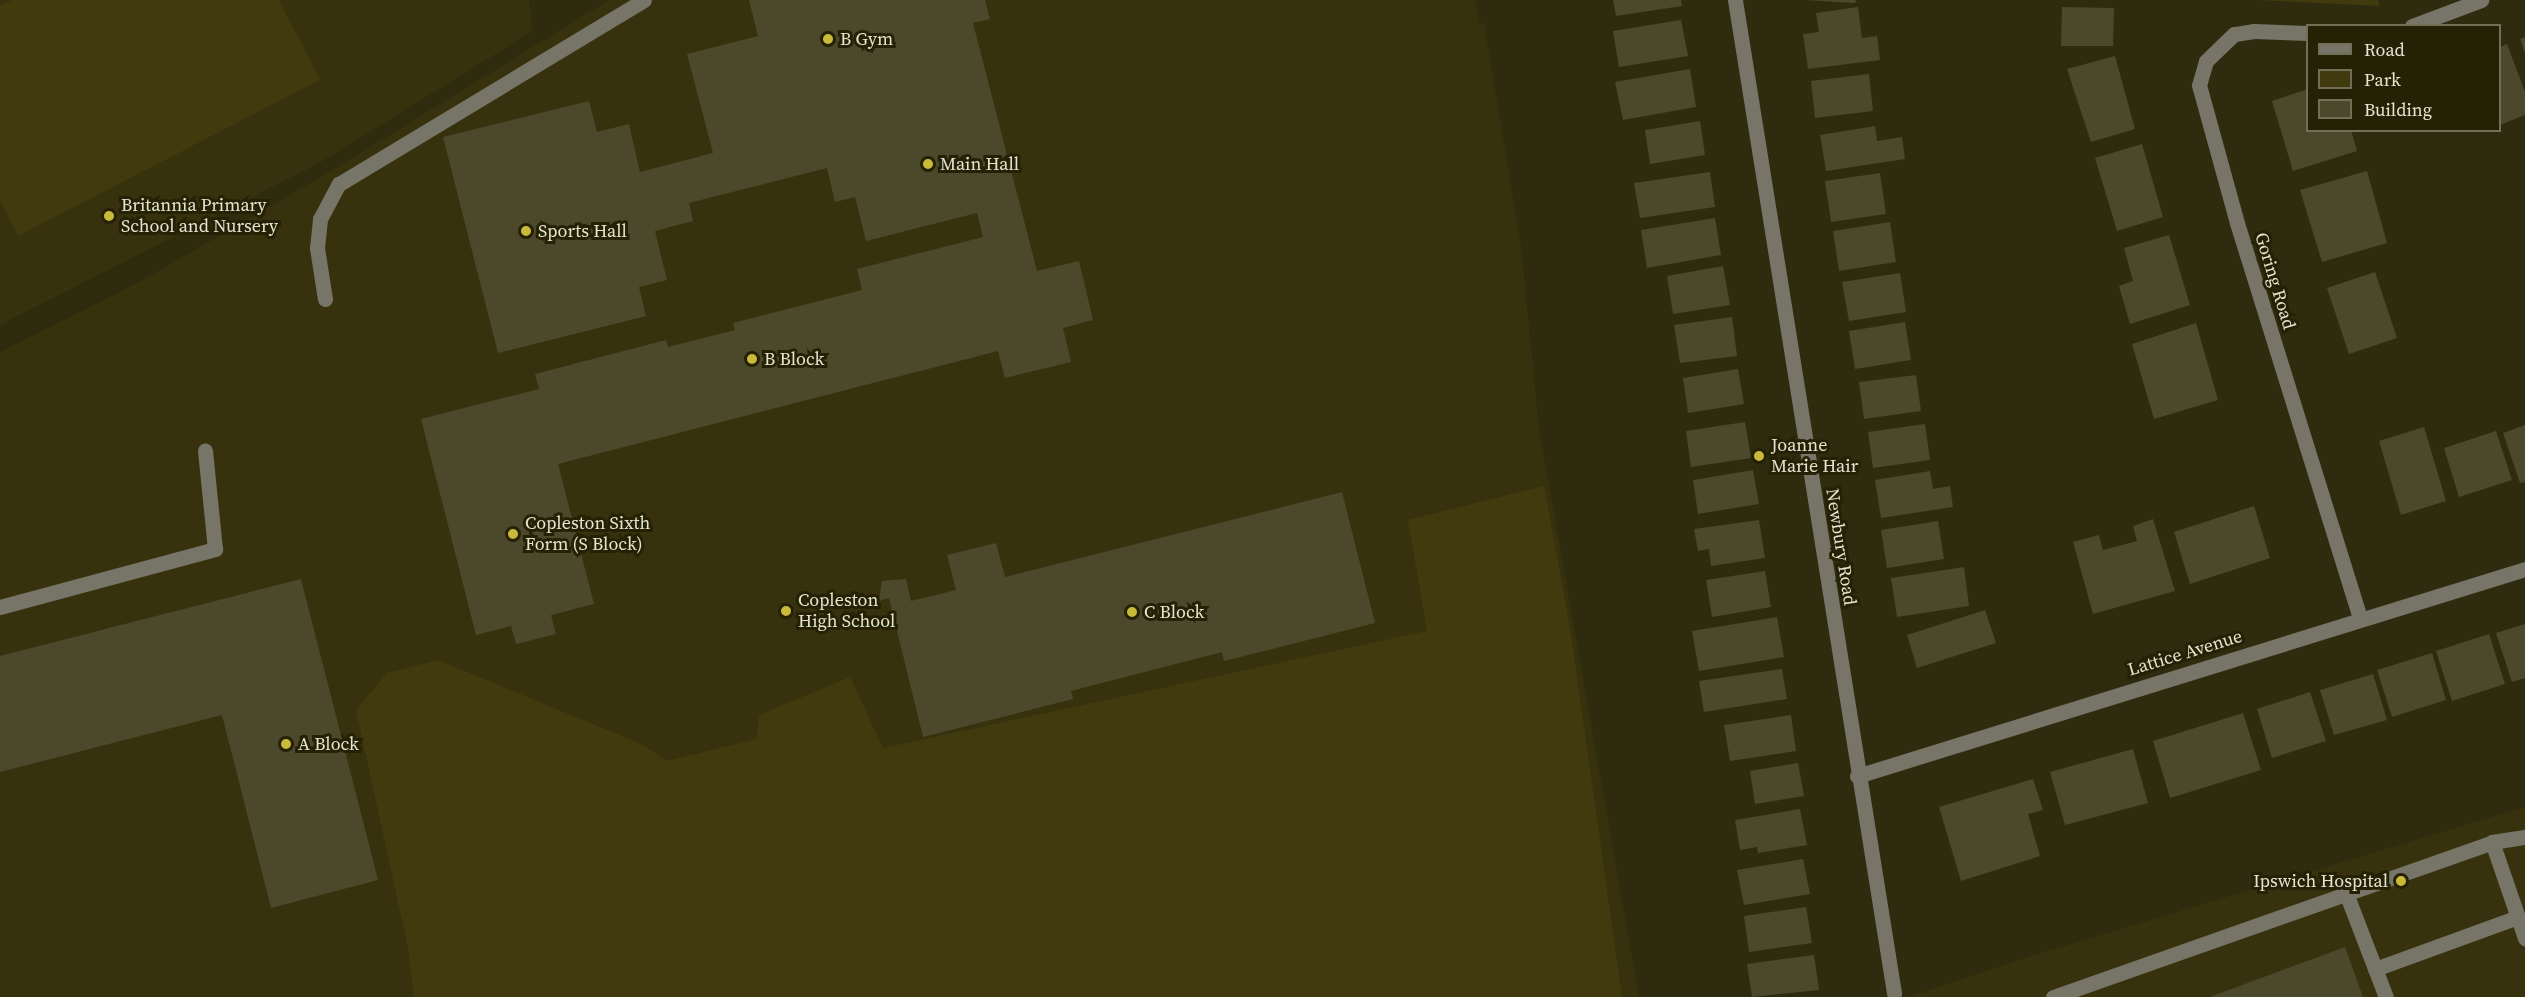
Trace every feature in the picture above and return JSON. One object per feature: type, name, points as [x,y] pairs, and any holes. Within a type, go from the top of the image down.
[{"type":"street","points":[[325,298],[317,248],[320,219],[339,184],[355,171],[644,0]]},
{"type":"street","name":"Newbury Road","points":[[1735,0],[1857,776],[1894,993]]},
{"type":"street","points":[[2417,24],[2481,0]]},
{"type":"street","name":"Goring Road","points":[[2306,33],[2263,30],[2234,34],[2206,61],[2199,85],[2237,223],[2360,619]]},
{"type":"street","points":[[0,607],[214,549],[205,451]]},
{"type":"street","name":"Lattice Avenue","points":[[1857,776],[2525,569]]},
{"type":"street","points":[[2053,997],[2492,842],[2525,837]]},
{"type":"street","points":[[2492,842],[2525,938]]},
{"type":"street","points":[[2346,893],[2386,997]]},
{"type":"street","points":[[2375,969],[2518,917]]},
{"type":"shaded area","name":"Britannia Primary School and Nursery","points":[[0,0],[529,0],[533,31],[321,162],[0,325]]},
{"type":"shaded area","name":"Copleston High School","points":[[609,0],[1475,0],[1479,23],[1484,23],[1521,246],[1539,428],[1639,997],[0,997],[0,352],[141,281],[331,171]]},
{"type":"shaded area","name":"Ipswich Hospital","points":[[2525,807],[2525,997],[1908,997],[2031,956]]},
{"type":"green space","points":[[12,0],[279,0],[320,80],[18,236],[0,201],[0,6]]},
{"type":"green space","points":[[2254,0],[2378,0],[2380,6]]},
{"type":"green space","points":[[1544,486],[1570,627],[1622,997],[414,997],[408,948],[356,710],[387,673],[438,660],[641,744],[667,761],[757,739],[759,715],[850,677],[883,748],[1427,631],[1408,520]]},
{"type":"building","points":[[749,0],[985,0],[990,19],[973,23],[1037,271],[1079,261],[1093,320],[1063,328],[1071,362],[1005,378],[998,351],[558,464],[594,604],[551,615],[556,634],[516,644],[511,626],[476,635],[421,419],[539,389],[535,374],[666,340],[668,347],[735,330],[733,323],[862,290],[857,269],[983,237],[977,213],[866,241],[855,197],[835,202],[827,168],[689,203],[693,221],[655,231],[667,280],[639,287],[646,316],[498,353],[443,137],[589,101],[597,132],[629,124],[640,172],[713,153],[687,54],[758,36]]},
{"type":"building","points":[[1613,0],[1681,0],[1682,6],[1616,16]]},
{"type":"building","points":[[1805,0],[1856,0],[1855,3]]},
{"type":"building","points":[[1858,7],[1862,38],[1877,36],[1880,60],[1808,69],[1803,34],[1819,32],[1816,13]]},
{"type":"building","points":[[2062,7],[2114,8],[2113,46],[2061,46]]},
{"type":"building","points":[[1681,20],[1688,56],[1619,67],[1613,31]]},
{"type":"building","points":[[2525,37],[2525,53],[2520,39]]},
{"type":"building","points":[[2507,44],[2525,92],[2525,115],[2501,125],[2501,47]]},
{"type":"building","points":[[2115,56],[2135,129],[2091,142],[2067,69]]},
{"type":"building","points":[[1690,69],[1696,107],[1623,120],[1615,82]]},
{"type":"building","points":[[1869,74],[1873,111],[1815,118],[1811,81]]},
{"type":"building","points":[[2306,90],[2306,132],[2352,132],[2357,151],[2293,171],[2272,101]]},
{"type":"building","points":[[1700,121],[1705,155],[1650,164],[1645,130]]},
{"type":"building","points":[[1875,126],[1877,141],[1902,137],[1905,159],[1826,171],[1820,135]]},
{"type":"building","points":[[2142,144],[2163,217],[2117,231],[2095,158]]},
{"type":"building","points":[[2367,171],[2387,243],[2322,262],[2300,190]]},
{"type":"building","points":[[1710,172],[1715,207],[1640,218],[1634,183]]},
{"type":"building","points":[[1880,173],[1886,214],[1831,222],[1825,181]]},
{"type":"building","points":[[1715,218],[1721,255],[1647,268],[1641,230]]},
{"type":"building","points":[[1890,222],[1896,262],[1839,271],[1833,231]]},
{"type":"building","points":[[2169,235],[2190,305],[2130,324],[2119,286],[2133,281],[2124,248]]},
{"type":"building","points":[[1723,266],[1730,305],[1673,314],[1667,276]]},
{"type":"building","points":[[2375,272],[2397,338],[2349,354],[2327,288]]},
{"type":"building","points":[[1900,273],[1906,312],[1849,321],[1842,282]]},
{"type":"building","points":[[1732,317],[1737,356],[1680,363],[1674,325]]},
{"type":"building","points":[[1905,322],[1911,360],[1855,369],[1849,331]]},
{"type":"building","points":[[2196,323],[2218,400],[2154,419],[2132,344]]},
{"type":"building","points":[[1738,369],[1744,404],[1688,413],[1683,378]]},
{"type":"building","points":[[1916,375],[1921,411],[1864,419],[1859,382]]},
{"type":"building","points":[[1745,422],[1751,458],[1691,467],[1686,431]]},
{"type":"building","points":[[1925,424],[1930,460],[1873,468],[1868,432]]},
{"type":"building","points":[[2525,425],[2525,482],[2520,483],[2503,433]]},
{"type":"building","points":[[2424,427],[2446,501],[2401,515],[2379,441]]},
{"type":"building","points":[[2496,431],[2512,480],[2459,497],[2444,448]]},
{"type":"building","points":[[1753,470],[1759,504],[1698,514],[1693,480]]},
{"type":"building","points":[[1930,471],[1933,489],[1950,486],[1953,507],[1881,518],[1875,480]]},
{"type":"building","name":"C Block","points":[[1342,492],[1375,623],[1224,661],[1222,652],[1071,691],[1073,699],[923,737],[889,598],[879,601],[882,581],[906,579],[911,601],[956,590],[947,555],[996,543],[1005,577]]},
{"type":"building","points":[[2254,506],[2270,558],[2190,584],[2174,532]]},
{"type":"building","points":[[2153,519],[2175,591],[2093,614],[2073,542],[2099,535],[2103,550],[2137,541],[2133,526]]},
{"type":"building","points":[[1759,520],[1765,558],[1711,566],[1709,549],[1698,551],[1694,529]]},
{"type":"building","points":[[1938,521],[1944,559],[1887,568],[1881,530]]},
{"type":"building","points":[[1964,567],[1969,606],[1897,617],[1891,578]]},
{"type":"building","points":[[1765,571],[1771,607],[1712,617],[1706,580]]},
{"type":"building","name":"A Block","points":[[301,579],[378,880],[271,908],[222,715],[0,772],[0,656]]},
{"type":"building","points":[[1985,610],[1996,643],[1917,668],[1907,635]]},
{"type":"building","points":[[1777,617],[1784,657],[1699,671],[1692,631]]},
{"type":"building","points":[[2525,624],[2525,678],[2512,682],[2496,633]]},
{"type":"building","points":[[2489,634],[2505,684],[2452,701],[2436,651]]},
{"type":"building","points":[[2432,653],[2446,700],[2392,717],[2377,670]]},
{"type":"building","points":[[1782,669],[1787,699],[1704,712],[1699,681]]},
{"type":"building","points":[[2373,674],[2387,720],[2334,735],[2320,690]]},
{"type":"building","points":[[2310,692],[2326,741],[2272,758],[2257,709]]},
{"type":"building","points":[[2243,713],[2261,770],[2170,798],[2153,741]]},
{"type":"building","points":[[1791,715],[1796,751],[1730,761],[1724,725]]},
{"type":"building","points":[[2133,749],[2148,803],[2065,825],[2050,772]]},
{"type":"building","points":[[1798,763],[1804,796],[1755,804],[1750,771]]},
{"type":"building","points":[[2033,779],[2043,810],[2028,814],[2040,856],[1961,881],[1939,807]]},
{"type":"building","points":[[1800,809],[1807,845],[1758,853],[1757,847],[1740,850],[1735,820]]},
{"type":"building","points":[[1803,859],[1810,894],[1744,905],[1737,870]]},
{"type":"building","points":[[1806,907],[1812,943],[1749,952],[1744,916]]},
{"type":"building","points":[[2345,947],[2363,997],[2210,997]]},
{"type":"building","points":[[1814,955],[1819,990],[1752,997],[1747,964]]},
{"type":"place","name":"B Gym","points":[[828,39]]},
{"type":"place","name":"Main Hall","points":[[928,164]]},
{"type":"place","name":"Britannia Primary School and Nursery","points":[[109,216]]},
{"type":"place","name":"Sports Hall","points":[[526,231]]},
{"type":"place","name":"B Block","points":[[752,359]]},
{"type":"place","name":"Joanne Marie Hair","points":[[1759,456]]},
{"type":"place","name":"Copleston Sixth Form (S Block)","points":[[513,534]]},
{"type":"place","name":"Copleston High School","points":[[786,611]]},
{"type":"place","name":"C Block","points":[[1132,612]]},
{"type":"place","name":"A Block","points":[[286,744]]},
{"type":"place","name":"Ipswich Hospital","points":[[2401,881]]}]
